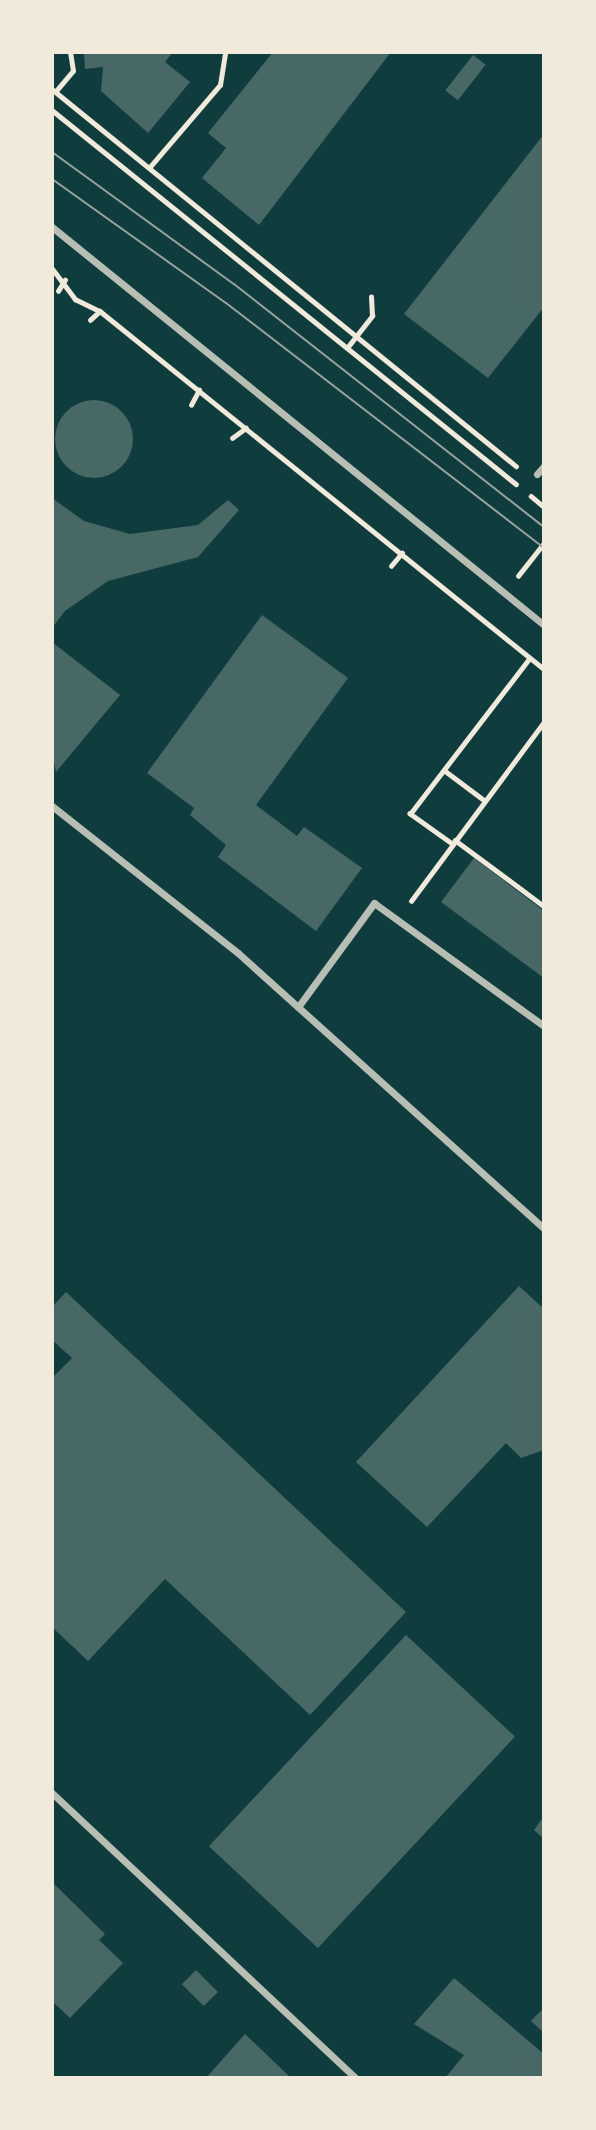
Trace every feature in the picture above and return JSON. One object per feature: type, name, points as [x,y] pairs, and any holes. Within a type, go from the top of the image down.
[{"type":"street","points":[[52,227],[544,625]]},
{"type":"street","points":[[537,474],[544,466]]},
{"type":"street","points":[[52,806],[298,1007],[544,1229]]},
{"type":"street","points":[[298,1007],[374,903],[544,1026]]},
{"type":"street","points":[[52,1793],[355,2077]]},
{"type":"path","points":[[70,52],[73,71],[54,90],[523,471]]},
{"type":"path","points":[[149,168],[220,85],[226,53]]},
{"type":"path","points":[[52,110],[544,507]]},
{"type":"path","points":[[52,268],[65,279],[75,299],[100,311],[544,670]]},
{"type":"path","points":[[58,291],[65,279]]},
{"type":"path","points":[[347,348],[372,316],[372,297]]},
{"type":"path","points":[[90,320],[100,311]]},
{"type":"path","points":[[191,405],[201,391]]},
{"type":"path","points":[[232,438],[246,428]]},
{"type":"path","points":[[516,579],[544,543]]},
{"type":"path","points":[[391,566],[402,553]]},
{"type":"path","points":[[529,658],[410,814],[430,833],[453,842],[544,906]]},
{"type":"path","points":[[398,920],[544,722]]},
{"type":"path","points":[[444,770],[484,800]]},
{"type":"building","points":[[84,52],[173,52],[165,62],[190,82],[148,133],[101,91],[103,67],[85,69]]},
{"type":"building","points":[[273,52],[391,52],[259,225],[202,178],[226,148],[208,133]]},
{"type":"building","points":[[473,55],[486,65],[458,100],[445,90]]},
{"type":"building","points":[[544,134],[544,307],[488,378],[404,314]]},
{"type":"building","points":[[86,400],[102,400],[116,406],[127,417],[133,431],[133,447],[127,461],[116,472],[102,478],[86,478],[72,472],[61,461],[55,447],[55,431],[61,417],[72,406]]},
{"type":"building","points":[[52,498],[84,521],[130,534],[198,525],[228,500],[239,510],[198,557],[108,581],[65,611],[52,628]]},
{"type":"building","points":[[262,615],[348,678],[256,805],[297,836],[304,827],[362,868],[316,931],[218,857],[226,845],[190,815],[194,808],[147,773]]},
{"type":"building","points":[[52,642],[120,695],[56,772],[52,754]]},
{"type":"building","points":[[474,858],[544,911],[544,978],[441,902]]},
{"type":"building","points":[[519,1286],[544,1309],[544,1450],[521,1458],[506,1443],[427,1527],[356,1462]]},
{"type":"building","points":[[66,1292],[406,1612],[310,1715],[165,1579],[88,1661],[52,1627],[52,1378],[72,1358],[52,1340],[52,1307]]},
{"type":"building","points":[[406,1635],[515,1737],[318,1948],[209,1846]]},
{"type":"building","points":[[544,1816],[544,1839],[534,1830]]},
{"type":"building","points":[[52,1882],[105,1934],[99,1940],[123,1963],[70,2018],[52,2001]]},
{"type":"building","points":[[196,1970],[218,1992],[204,2006],[182,1984]]},
{"type":"building","points":[[454,1978],[544,2054],[544,2078],[445,2078],[464,2055],[414,2024]]},
{"type":"building","points":[[544,2008],[544,2033],[531,2021]]},
{"type":"building","points":[[245,2034],[291,2078],[206,2078]]},
{"type":"tram line","points":[[52,152],[234,284],[544,527]]},
{"type":"tram line","points":[[52,179],[226,303],[544,548]]}]
